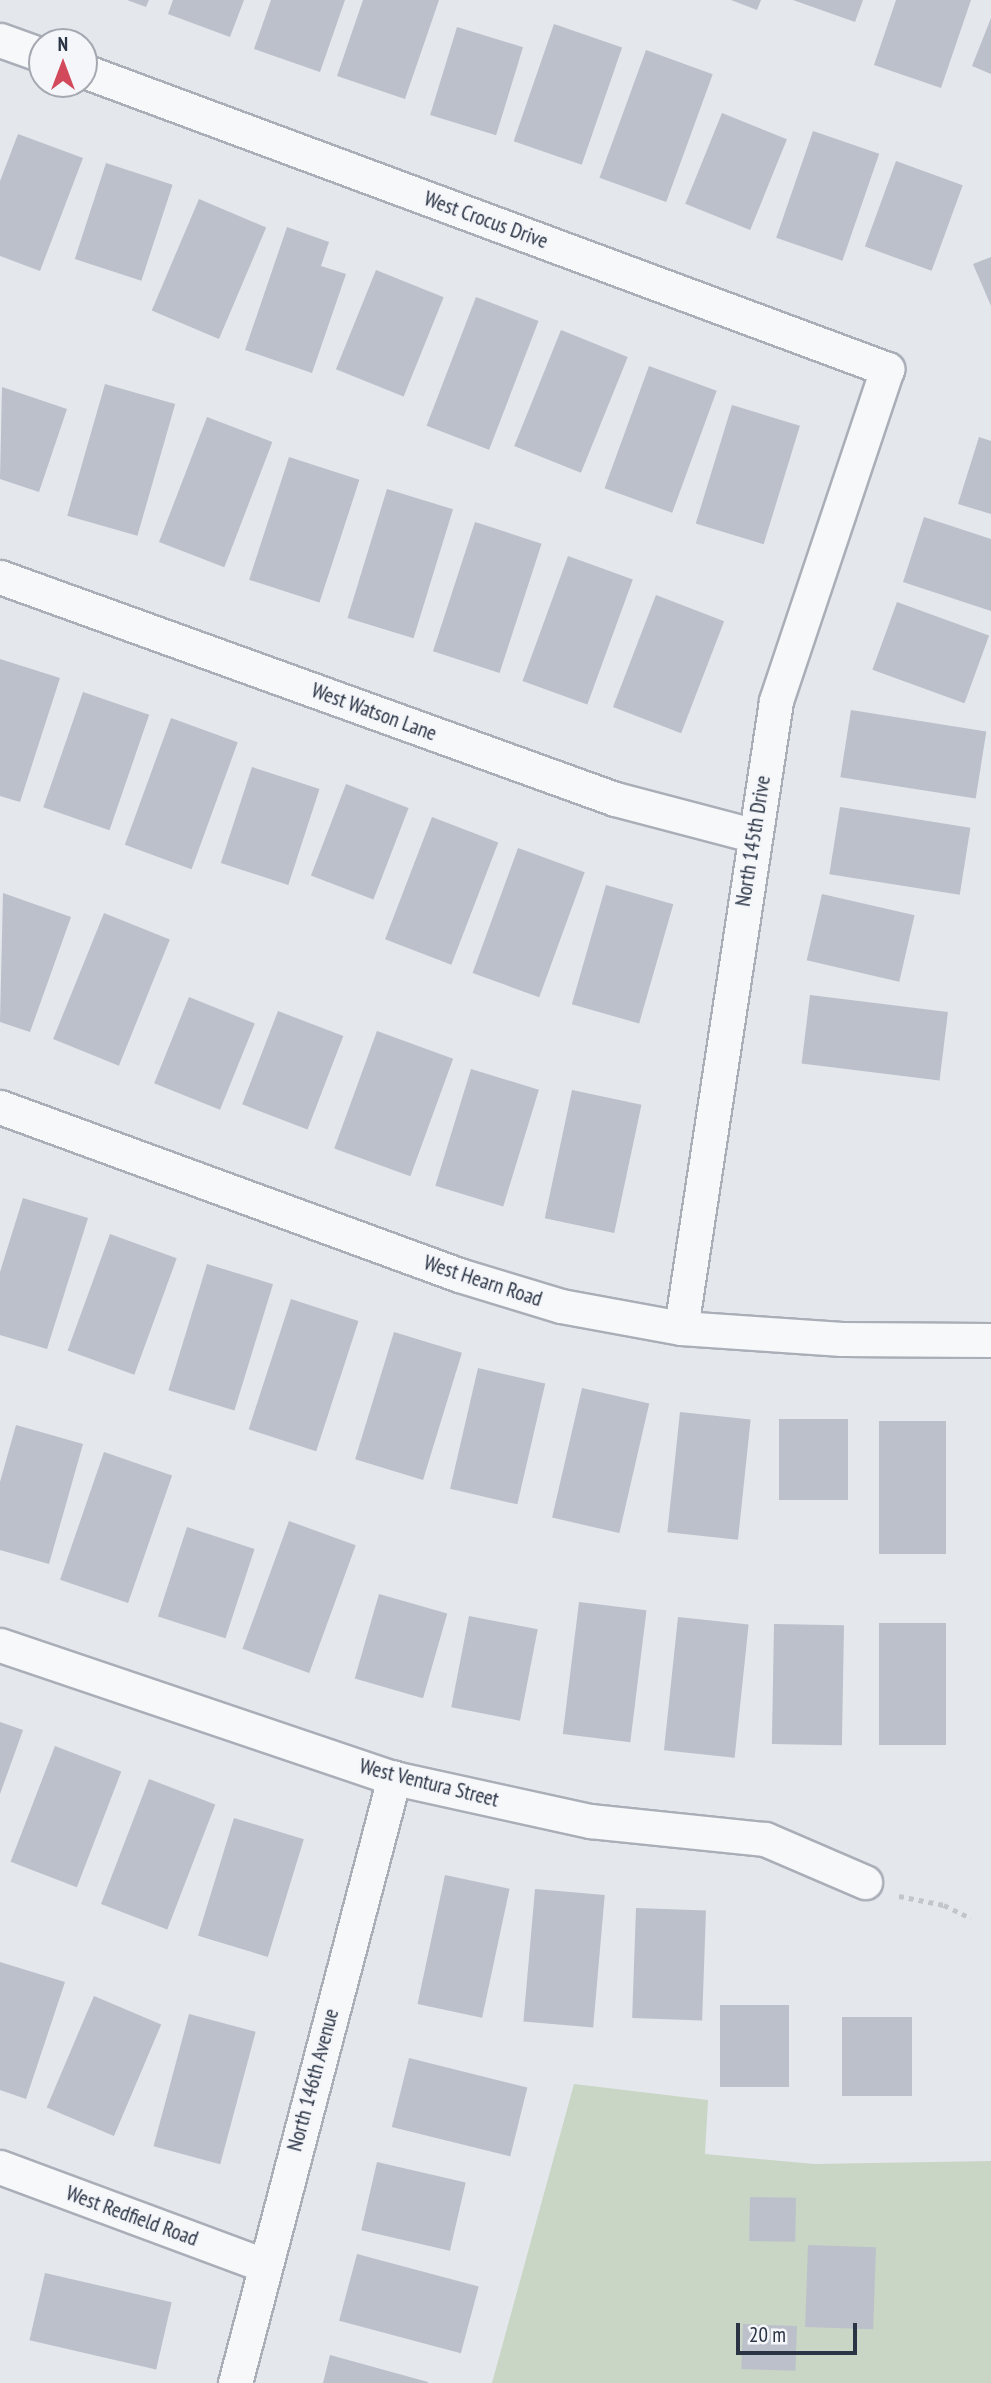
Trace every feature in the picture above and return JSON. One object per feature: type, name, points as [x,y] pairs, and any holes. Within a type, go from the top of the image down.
[{"type":"street","points":[[0,40],[28,50]]},
{"type":"street","name":"West Crocus Drive","points":[[98,76],[887,369]]},
{"type":"street","name":"North 145th Drive","points":[[681,1328],[752,835],[776,701],[887,369]]},
{"type":"street","name":"West Watson Lane","points":[[0,577],[615,799],[752,835]]},
{"type":"street","name":"West Hearn Road","points":[[0,1107],[459,1275],[561,1306],[681,1328],[842,1339],[991,1340]]},
{"type":"street","name":"West Ventura Street","points":[[0,1645],[394,1778],[590,1821],[765,1839],[865,1882]]},
{"type":"street","name":"North 146th Avenue","points":[[235,2383],[394,1778]]},
{"type":"street","name":"West Redfield Road","points":[[0,2167],[264,2265]]},
{"type":"path","points":[[865,1882],[892,1894],[944,1905],[971,1918]]},
{"type":"green space","points":[[574,2084],[708,2100],[705,2154],[814,2164],[991,2161],[991,2383],[492,2383]]},
{"type":"building","points":[[127,0],[149,0],[146,7]]},
{"type":"building","points":[[173,0],[244,0],[230,37],[168,14]]},
{"type":"building","points":[[271,0],[345,0],[320,72],[254,49]]},
{"type":"building","points":[[363,0],[439,0],[405,99],[337,76]]},
{"type":"building","points":[[731,0],[761,0],[757,10]]},
{"type":"building","points":[[793,0],[863,0],[855,22]]},
{"type":"building","points":[[896,0],[971,0],[941,88],[874,65]]},
{"type":"building","points":[[991,18],[991,74],[972,66]]},
{"type":"building","points":[[554,24],[622,47],[582,165],[514,141]]},
{"type":"building","points":[[457,27],[523,47],[496,135],[430,115]]},
{"type":"building","points":[[646,50],[713,74],[666,202],[599,178]]},
{"type":"building","points":[[722,113],[787,139],[750,230],[685,204]]},
{"type":"building","points":[[813,131],[879,154],[842,261],[776,238]]},
{"type":"building","points":[[18,134],[83,158],[40,271],[0,256],[0,181]]},
{"type":"building","points":[[896,161],[963,185],[932,271],[865,247]]},
{"type":"building","points":[[106,163],[173,185],[141,281],[75,259]]},
{"type":"building","points":[[199,199],[266,228],[219,339],[152,310]]},
{"type":"building","points":[[287,227],[329,242],[321,266],[346,274],[312,373],[245,350]]},
{"type":"building","points":[[991,257],[991,306],[973,264]]},
{"type":"building","points":[[376,270],[444,297],[404,397],[336,369]]},
{"type":"building","points":[[476,297],[539,321],[489,450],[427,426]]},
{"type":"building","points":[[561,330],[628,357],[581,473],[514,446]]},
{"type":"building","points":[[649,366],[717,391],[672,513],[605,488]]},
{"type":"building","points":[[105,384],[175,404],[137,536],[67,516]]},
{"type":"building","points":[[2,387],[67,409],[39,492],[0,479]]},
{"type":"building","points":[[732,405],[800,426],[764,544],[696,524]]},
{"type":"building","points":[[207,417],[272,442],[224,567],[159,542]]},
{"type":"building","points":[[979,437],[991,441],[991,514],[958,504]]},
{"type":"building","points":[[289,457],[359,480],[320,603],[249,580]]},
{"type":"building","points":[[387,489],[453,509],[414,638],[348,618]]},
{"type":"building","points":[[924,517],[991,539],[991,611],[903,582]]},
{"type":"building","points":[[475,522],[542,544],[500,673],[433,651]]},
{"type":"building","points":[[568,556],[633,580],[587,705],[523,681]]},
{"type":"building","points":[[656,595],[724,621],[681,733],[613,707]]},
{"type":"building","points":[[897,602],[989,636],[964,703],[872,670]]},
{"type":"building","points":[[0,659],[60,678],[20,802],[0,796]]},
{"type":"building","points":[[83,692],[149,715],[109,830],[43,807]]},
{"type":"building","points":[[851,710],[986,731],[976,799],[840,777]]},
{"type":"building","points":[[171,718],[238,742],[192,869],[125,845]]},
{"type":"building","points":[[252,767],[320,789],[288,885],[221,863]]},
{"type":"building","points":[[346,784],[409,808],[373,900],[311,875]]},
{"type":"building","points":[[840,807],[970,828],[960,895],[829,874]]},
{"type":"building","points":[[432,817],[498,842],[451,965],[385,939]]},
{"type":"building","points":[[518,848],[585,872],[539,997],[473,973]]},
{"type":"building","points":[[606,885],[673,904],[639,1023],[572,1004]]},
{"type":"building","points":[[3,893],[71,917],[30,1032],[0,1022]]},
{"type":"building","points":[[822,894],[915,915],[899,982],[807,960]]},
{"type":"building","points":[[104,913],[170,940],[119,1066],[53,1039]]},
{"type":"building","points":[[810,995],[948,1012],[940,1080],[802,1063]]},
{"type":"building","points":[[189,997],[255,1024],[220,1110],[154,1083]]},
{"type":"building","points":[[278,1011],[343,1036],[308,1129],[242,1104]]},
{"type":"building","points":[[377,1031],[453,1059],[410,1176],[334,1148]]},
{"type":"building","points":[[471,1069],[539,1090],[503,1206],[435,1186]]},
{"type":"building","points":[[572,1090],[641,1105],[614,1233],[545,1218]]},
{"type":"building","points":[[23,1198],[88,1218],[47,1349],[0,1335],[0,1272]]},
{"type":"building","points":[[110,1234],[177,1258],[134,1375],[68,1351]]},
{"type":"building","points":[[207,1264],[273,1284],[234,1410],[168,1390]]},
{"type":"building","points":[[291,1299],[359,1321],[316,1451],[249,1429]]},
{"type":"building","points":[[394,1332],[462,1353],[423,1480],[355,1459]]},
{"type":"building","points":[[478,1368],[545,1384],[517,1504],[450,1489]]},
{"type":"building","points":[[582,1388],[649,1404],[619,1533],[552,1518]]},
{"type":"building","points":[[680,1412],[751,1419],[738,1540],[667,1532]]},
{"type":"building","points":[[779,1419],[848,1419],[848,1500],[779,1500]]},
{"type":"building","points":[[879,1421],[946,1421],[946,1554],[879,1554]]},
{"type":"building","points":[[16,1425],[83,1444],[49,1564],[0,1550],[0,1482]]},
{"type":"building","points":[[104,1452],[172,1475],[128,1603],[60,1580]]},
{"type":"building","points":[[289,1521],[356,1545],[309,1673],[242,1649]]},
{"type":"building","points":[[187,1527],[255,1549],[225,1638],[158,1616]]},
{"type":"building","points":[[379,1594],[447,1614],[423,1698],[355,1679]]},
{"type":"building","points":[[579,1602],[646,1610],[630,1742],[563,1734]]},
{"type":"building","points":[[469,1616],[538,1629],[520,1721],[451,1707]]},
{"type":"building","points":[[678,1617],[749,1624],[735,1758],[664,1750]]},
{"type":"building","points":[[879,1623],[946,1623],[946,1745],[879,1745]]},
{"type":"building","points":[[774,1624],[844,1625],[842,1745],[772,1744]]},
{"type":"building","points":[[0,1722],[23,1730],[0,1794]]},
{"type":"building","points":[[55,1746],[121,1771],[77,1887],[11,1862]]},
{"type":"building","points":[[149,1779],[215,1804],[167,1930],[101,1904]]},
{"type":"building","points":[[234,1818],[304,1839],[268,1957],[198,1936]]},
{"type":"building","points":[[445,1875],[510,1889],[482,2018],[418,2004]]},
{"type":"building","points":[[535,1889],[605,1895],[593,2028],[523,2021]]},
{"type":"building","points":[[636,1908],[706,1910],[702,2020],[632,2018]]},
{"type":"building","points":[[0,1962],[65,1982],[26,2099],[0,2090]]},
{"type":"building","points":[[94,1996],[161,2025],[114,2136],[47,2107]]},
{"type":"building","points":[[720,2005],[789,2005],[789,2087],[720,2087]]},
{"type":"building","points":[[189,2014],[256,2032],[220,2164],[154,2146]]},
{"type":"building","points":[[842,2017],[912,2017],[912,2096],[842,2096]]},
{"type":"building","points":[[409,2058],[527,2088],[510,2156],[392,2127]]},
{"type":"building","points":[[377,2162],[466,2182],[450,2251],[361,2230]]},
{"type":"building","points":[[750,2197],[796,2198],[795,2242],[749,2241]]},
{"type":"building","points":[[808,2245],[876,2247],[873,2329],[805,2327]]},
{"type":"building","points":[[357,2254],[479,2287],[461,2353],[339,2321]]},
{"type":"building","points":[[45,2273],[172,2302],[156,2369],[29,2340]]},
{"type":"building","points":[[743,2324],[797,2326],[795,2371],[741,2369]]},
{"type":"building","points":[[330,2355],[428,2382],[428,2383],[323,2383]]}]
